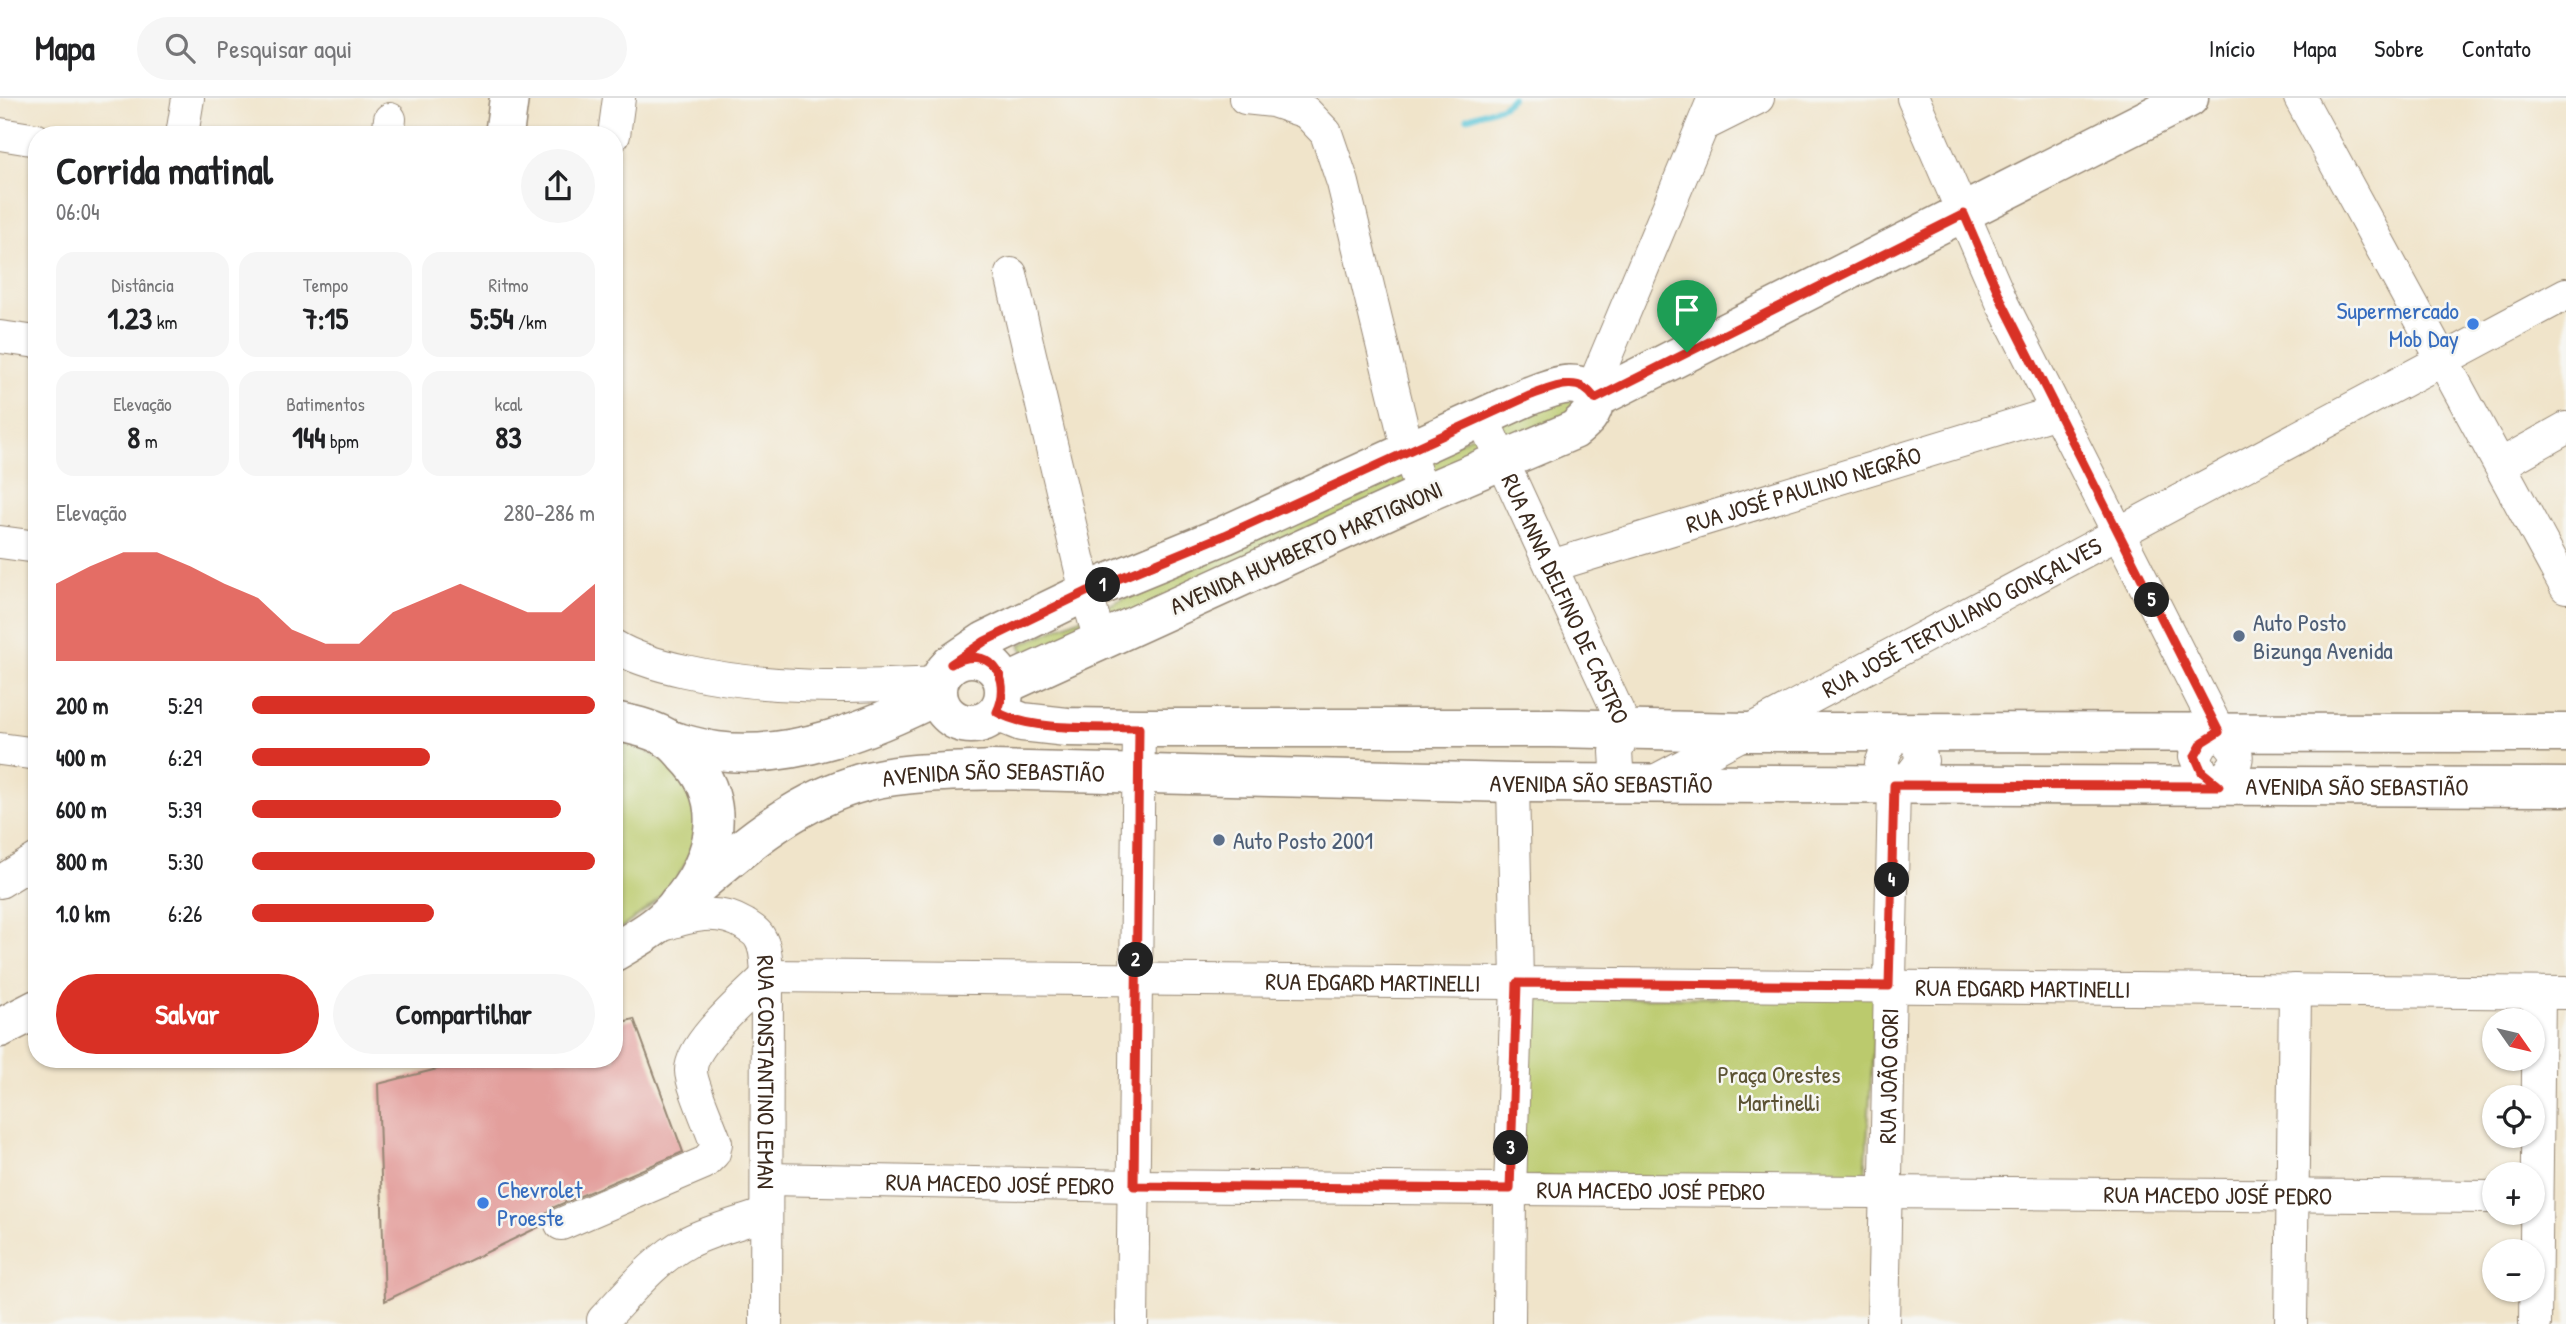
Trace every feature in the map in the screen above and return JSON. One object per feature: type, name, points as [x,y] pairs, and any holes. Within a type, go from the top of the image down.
[{"type":"main road","points":[[505,126],[509,98]]},
{"type":"main road","points":[[1593,395],[1964,214],[2189,98]]},
{"type":"main road","name":"AVENIDA HUMBERTO MARTIGNONI","points":[[891,778],[988,707],[1100,640],[1574,429],[1594,410],[1593,395],[1584,386],[1570,383],[1529,396],[1225,535],[1086,592],[985,641],[933,688]]},
{"type":"main road","points":[[891,778],[905,744],[909,726],[933,688],[959,659],[973,657],[994,666],[988,707],[946,714],[933,688]]},
{"type":"main road","points":[[623,721],[670,740],[718,751],[764,752],[828,741],[933,688]]},
{"type":"main road","name":"AVENIDA SÃO SEBASTIÃO","points":[[988,707],[1022,722],[1067,727],[1626,729],[1746,732],[1902,730],[2566,733]]},
{"type":"main road","points":[[1238,728],[1238,777]]},
{"type":"main road","points":[[665,916],[708,857],[714,835],[714,809],[710,788],[695,764],[670,740]]},
{"type":"main road","name":"AVENIDA SÃO SEBASTIÃO","points":[[623,946],[665,916],[744,846],[783,818],[822,797],[855,784],[943,772],[1140,773],[1513,783],[2566,787]]},
{"type":"main road","points":[[0,1028],[28,1014]]},
{"type":"main road","points":[[0,1035],[28,1029]]},
{"type":"street","points":[[183,126],[188,98]]},
{"type":"street","points":[[615,126],[619,98]]},
{"type":"street","points":[[1593,395],[1709,111],[1758,98]]},
{"type":"street","points":[[1913,98],[2003,304],[2219,732],[2234,746],[2237,754],[2234,765],[2219,786]]},
{"type":"street","points":[[2300,98],[2566,587]]},
{"type":"street","points":[[1259,99],[1306,112],[1322,111],[1326,133],[1336,157],[1408,452],[1423,494]]},
{"type":"street","points":[[0,135],[28,139]]},
{"type":"street","points":[[1011,274],[1086,592],[1100,640]]},
{"type":"street","name":"RUA JOSÉ TERTULIANO GONÇALVES","points":[[1635,783],[1746,732],[2566,294]]},
{"type":"street","points":[[0,337],[28,341]]},
{"type":"street","name":"RUA JOSÉ PAULINO NEGRÃO","points":[[1551,565],[2057,412]]},
{"type":"street","name":"RUA ANNA DELFINO DE CASTRO","points":[[1482,417],[1626,729],[1616,752],[1635,783]]},
{"type":"street","points":[[2500,465],[2566,428]]},
{"type":"street","points":[[0,542],[28,546]]},
{"type":"street","points":[[623,650],[663,666],[720,679],[798,687],[933,688]]},
{"type":"street","points":[[1132,1324],[1139,728]]},
{"type":"street","points":[[1894,785],[1909,778],[1922,761],[1918,744],[1902,730]]},
{"type":"street","points":[[0,749],[28,753]]},
{"type":"street","points":[[1509,1324],[1510,1189],[1517,983],[1513,783]]},
{"type":"street","name":"RUA JOÃO GORI","points":[[1883,1324],[1894,785]]},
{"type":"street","points":[[0,882],[28,865]]},
{"type":"street","name":"RUA CONSTANTINO LEMAN","points":[[665,916],[711,913],[736,919],[755,931],[764,948],[767,976],[766,1324]]},
{"type":"street","points":[[561,1224],[704,1163],[714,1153],[716,1143],[691,1073],[694,1055],[702,1042],[767,976]]},
{"type":"street","name":"RUA EDGARD MARTINELLI","points":[[767,976],[2552,993]]},
{"type":"street","points":[[2291,1324],[2295,990]]},
{"type":"street","points":[[2545,1197],[2552,993]]},
{"type":"street","name":"RUA MACEDO JOSÉ PEDRO","points":[[766,1179],[1134,1186],[2482,1197]]},
{"type":"street","points":[[603,1320],[653,1267],[671,1253],[689,1242],[766,1214]]},
{"type":"street","points":[[2535,1324],[2543,1225]]},
{"type":"green space","points":[[1560,394],[1573,402],[1570,412],[1030,662],[1020,645],[1234,549]]},
{"type":"green space","points":[[623,743],[647,752],[676,772],[691,797],[694,811],[693,840],[683,868],[668,888],[623,926]]},
{"type":"green space","name":"Praça Orestes Martinelli","points":[[1876,995],[1865,1179],[1520,1177],[1524,1000]]},
{"type":"building","name":"Chevrolet Proeste","points":[[634,1019],[683,1152],[554,1207],[546,1214],[543,1225],[385,1301],[378,1084],[441,1068],[623,1068],[623,1022]]},
{"type":"waterway","points":[[1467,118],[1503,106],[1512,98]]},
{"type":"place","name":"Supermercado Mob Day","points":[[2473,324]]},
{"type":"place","name":"Auto Posto Bizunga Avenida","points":[[2239,636]]},
{"type":"place","name":"Auto Posto 2001","points":[[1219,840]]},
{"type":"place","name":"Chevrolet Proeste","points":[[483,1203]]},
{"type":"route","points":[[1964,214],[2003,304],[2219,732],[2197,749],[2195,761],[2198,768],[2219,786],[1894,785],[1889,986],[1517,983],[1510,1189],[1134,1186],[1139,728],[1067,727],[1022,722],[1006,717],[997,712],[1003,699],[1004,685],[994,666],[973,657],[959,659],[951,664],[985,641],[1086,592],[1225,535],[1529,396],[1570,383],[1584,386],[1595,399],[1687,352],[1964,214]]}]
